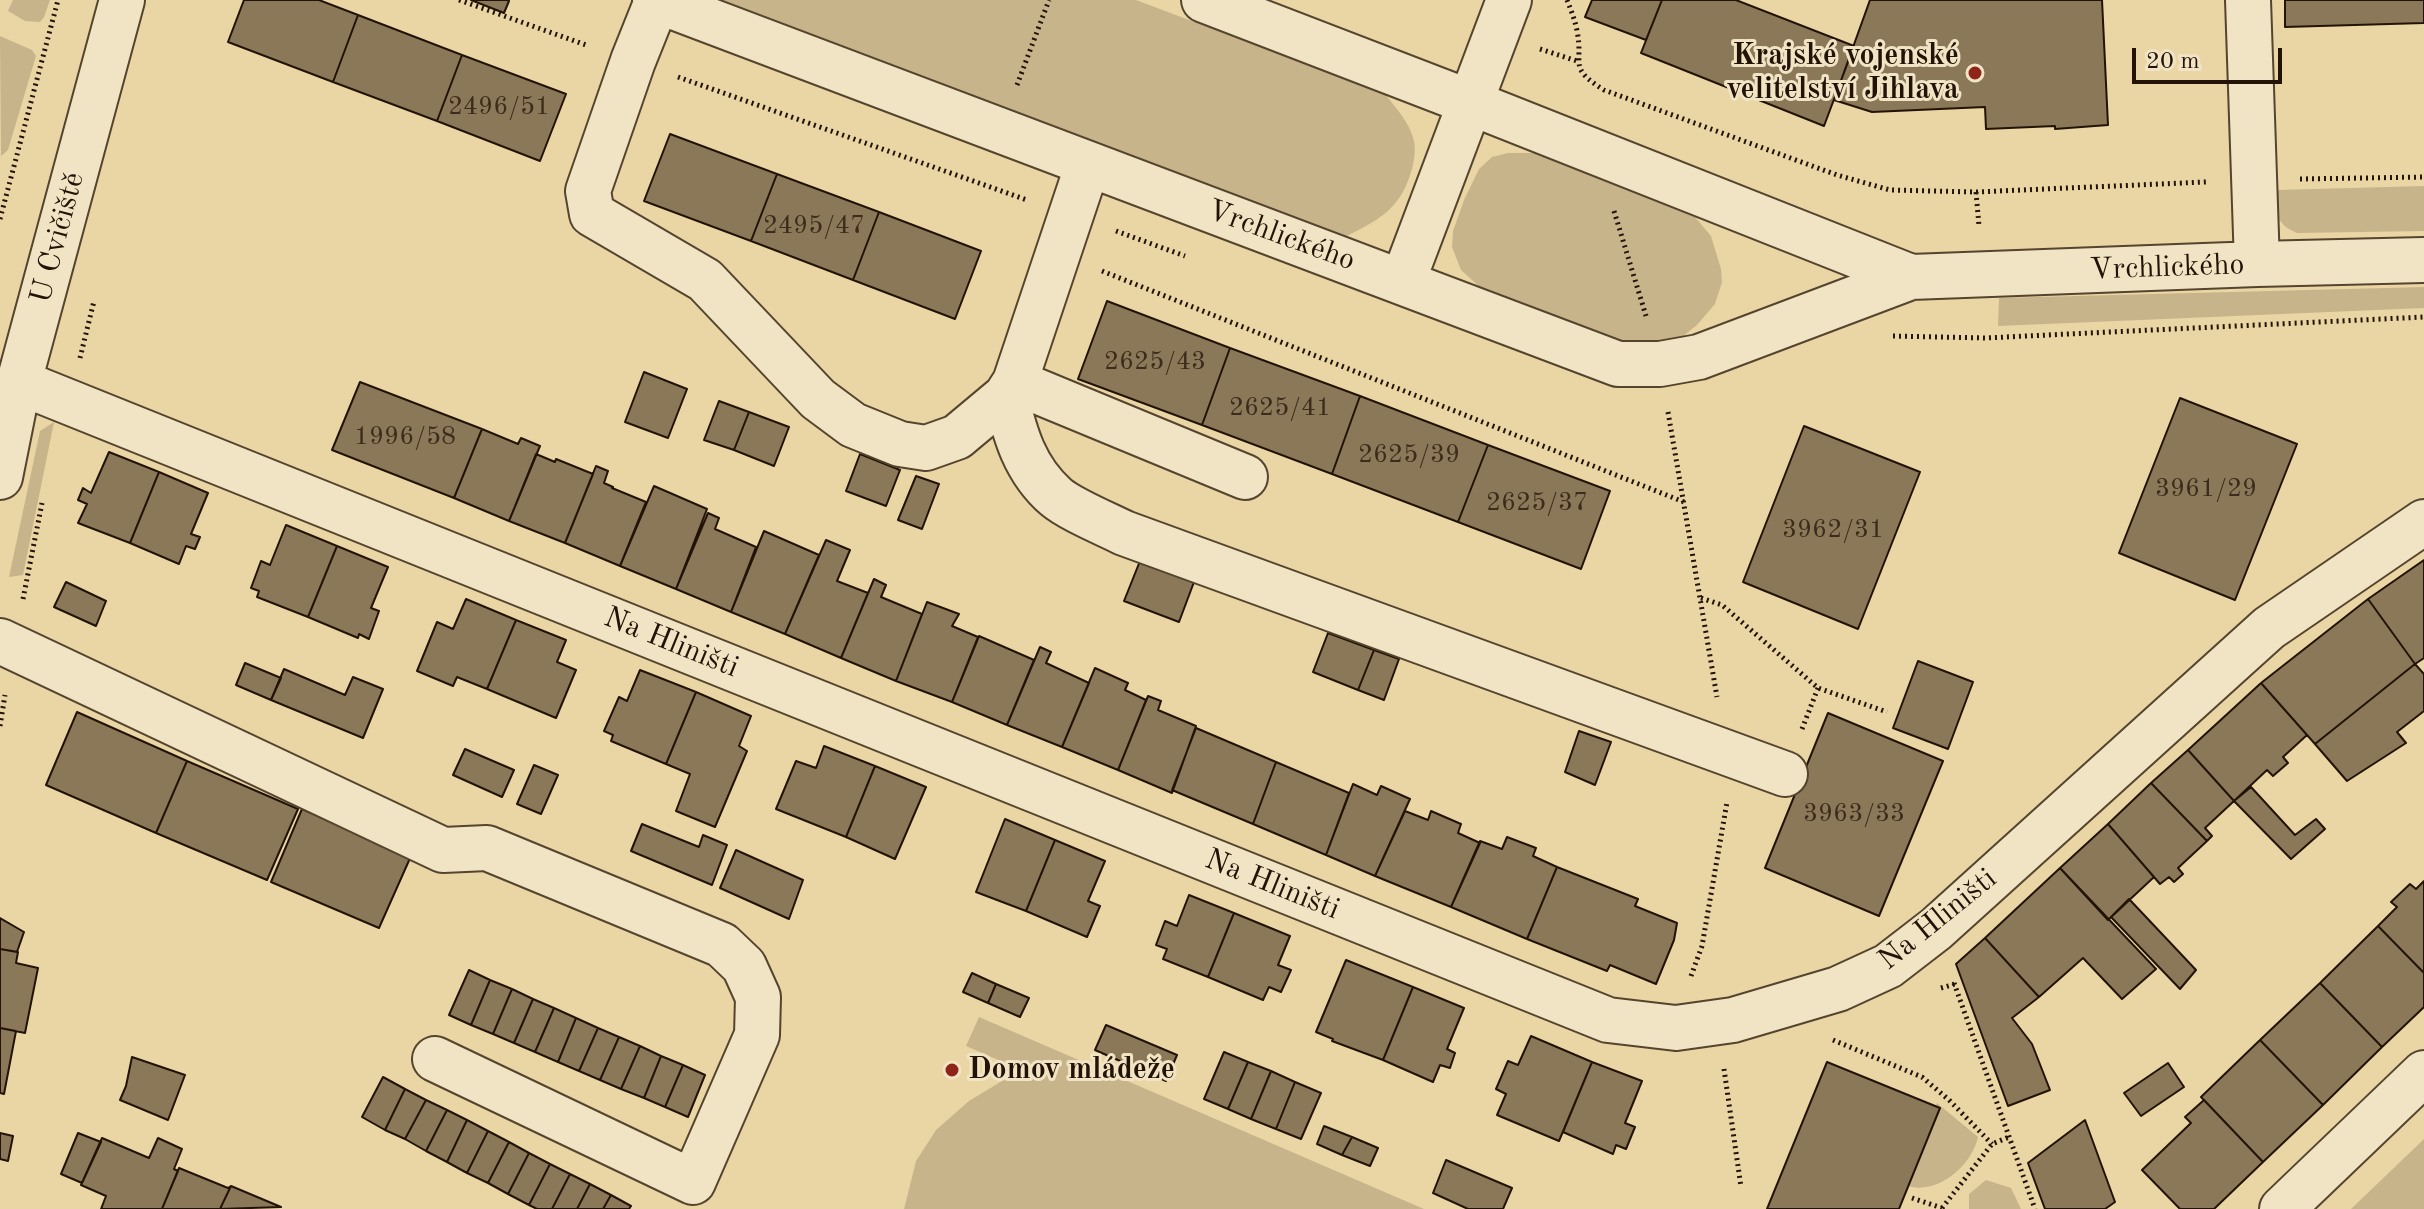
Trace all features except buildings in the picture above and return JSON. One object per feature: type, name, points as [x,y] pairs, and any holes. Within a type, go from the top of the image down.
[{"type":"street","name":"U Cvičiště","points":[[0,477],[19,382],[122,0]]},
{"type":"street","name":"Vrchlického","points":[[656,0],[1618,364],[1660,364],[1699,357],[1911,277],[2424,260]]},
{"type":"street","points":[[656,0],[588,191],[592,214],[705,280],[818,399],[853,425],[900,444],[926,448],[957,437],[1010,389]]},
{"type":"street","name":"Vrchlického","points":[[1204,0],[1911,277]]},
{"type":"street","points":[[1403,281],[1509,0]]},
{"type":"street","points":[[2248,0],[2257,264]]},
{"type":"street","points":[[1088,164],[1010,389],[1018,444],[1033,469],[1057,498],[1124,533],[1785,774]]},
{"type":"street","name":"Na Hliništi","points":[[19,382],[1608,1020],[1676,1028],[1733,1020],[1838,989],[1888,966],[1936,929],[2269,628],[2424,522]]},
{"type":"street","points":[[1010,389],[1245,477]]},
{"type":"street","points":[[7,643],[443,850],[487,848],[722,945],[744,966],[758,997],[757,1035],[693,1182],[435,1059]]},
{"type":"street","points":[[2282,1209],[2424,1073]]},
{"type":"path","points":[[0,219],[58,0]]},
{"type":"path","points":[[1567,0],[1578,32],[1577,61],[1585,78],[1604,90],[1837,175],[1890,190],[1976,192],[2253,180],[2424,177]]},
{"type":"path","points":[[1532,46],[1577,61]]},
{"type":"path","points":[[1596,153],[1660,364],[1727,751],[1727,804],[1719,860],[1702,946],[1689,983]]},
{"type":"path","points":[[1058,253],[1685,503]]},
{"type":"path","points":[[1879,336],[1985,338],[2424,317]]},
{"type":"path","points":[[7,643],[43,497]]},
{"type":"path","points":[[1701,598],[1722,605],[1818,688],[1887,712]]},
{"type":"path","points":[[1955,984],[2035,1209]]},
{"type":"path","points":[[1821,1035],[1922,1077],[1992,1144]]},
{"type":"path","points":[[1722,1056],[1741,1187]]},
{"type":"path","points":[[1912,1198],[1942,1209],[1992,1144],[2009,1137]]},
{"type":"shaded area","points":[[13,0],[50,0],[40,22],[25,21],[8,11]]},
{"type":"shaded area","points":[[720,0],[1136,0],[1385,94],[1412,134],[1415,148],[1413,165],[1401,196],[1394,205],[1377,220],[1343,238]]},
{"type":"shaded area","points":[[0,36],[32,50],[36,56],[8,150],[1,156]]},
{"type":"shaded area","points":[[1508,153],[1535,153],[1695,217],[1711,236],[1721,269],[1722,282],[1715,304],[1682,337],[1635,347],[1484,291],[1461,270],[1452,247],[1453,231],[1479,169],[1492,157]]},
{"type":"shaded area","points":[[2424,186],[2424,231],[2297,233],[2280,221],[2277,211],[2277,190]]},
{"type":"shaded area","points":[[2424,287],[2424,308],[1998,326],[1999,298]]},
{"type":"shaded area","points":[[54,422],[23,575],[9,577],[40,431]]},
{"type":"shaded area","points":[[979,1017],[1424,1209],[904,1209],[916,1161],[936,1130],[969,1101],[1002,1081],[1028,1073],[966,1046]]},
{"type":"shaded area","points":[[1937,1103],[1978,1137],[1974,1148],[1960,1168],[1940,1183],[1917,1188],[1905,1185]]},
{"type":"shaded area","points":[[2424,1139],[2424,1209],[2351,1209]]},
{"type":"shaded area","points":[[1986,1180],[2011,1188],[2021,1209],[1969,1209],[1969,1194]]},
{"type":"place","name":"Krajské vojenské velitelství Jihlava","points":[[1975,73]]},
{"type":"place","name":"Domov mládeže","points":[[952,1070]]}]
